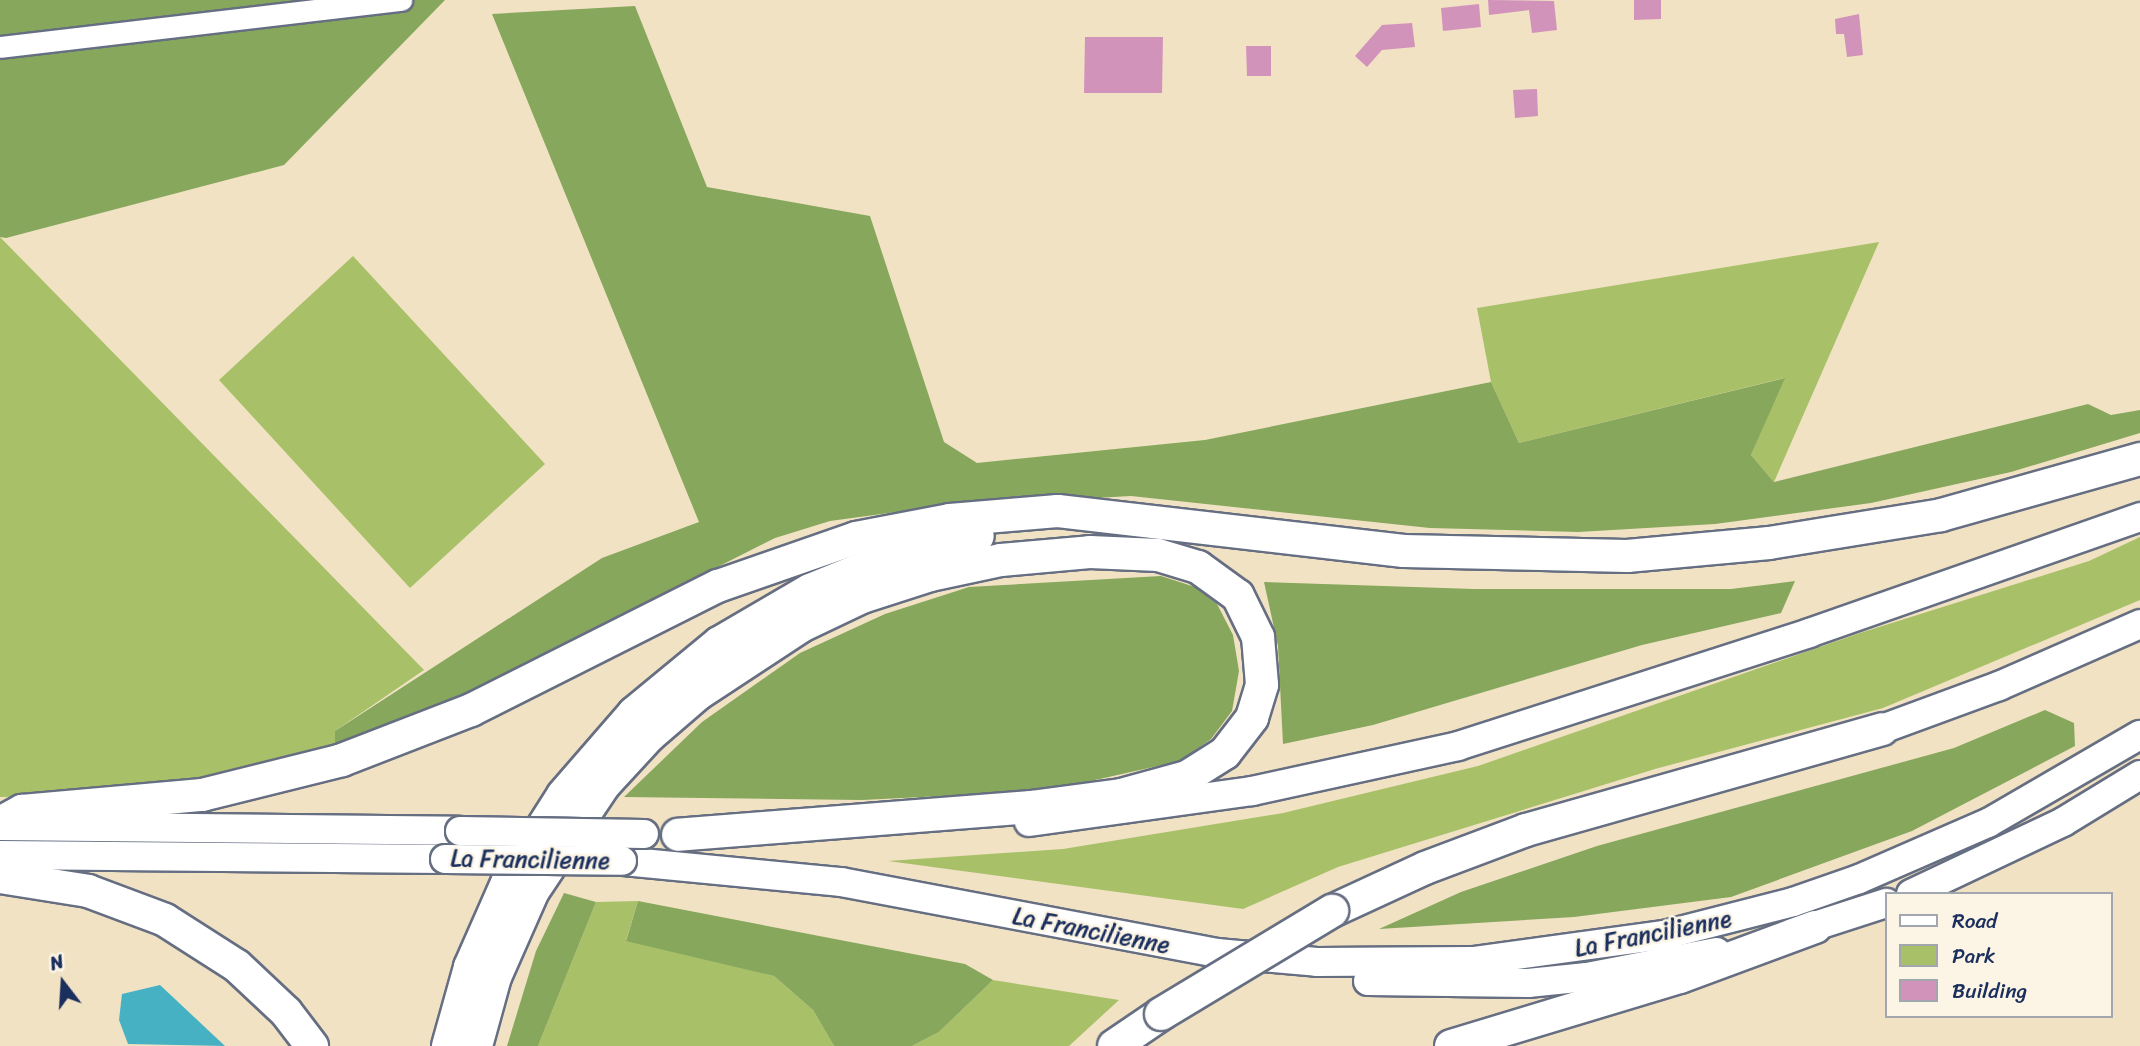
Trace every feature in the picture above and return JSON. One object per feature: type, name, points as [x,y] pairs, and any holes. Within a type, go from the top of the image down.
[{"type":"highway","points":[[0,825],[22,811],[202,794],[342,760],[471,710],[718,586],[856,538],[996,514],[1058,511],[1100,519],[1404,551],[1627,556],[1769,543],[1941,515],[2140,459]]},
{"type":"highway","name":"La Francilienne","points":[[0,825],[812,835],[988,826],[1174,804],[1320,778],[1543,722],[2140,517]]},
{"type":"highway","points":[[447,1046],[470,967],[493,911],[532,839],[609,738],[688,666],[779,606],[879,562],[970,537],[1079,527],[1100,519]]},
{"type":"highway","points":[[476,1046],[495,977],[533,891],[604,785],[649,736],[689,701],[752,654],[801,626],[862,597],[930,575],[1001,561],[1090,552],[1158,555],[1213,574],[1238,596],[1258,637],[1262,685],[1252,718],[1225,753],[1187,777],[1121,795],[1031,807],[678,835]]},
{"type":"highway","points":[[1114,1046],[1161,1014],[1332,911],[1425,868],[1526,830],[1882,729],[1999,686],[2140,624]]},
{"type":"highway","name":"La Francilienne","points":[[0,855],[622,861],[841,882],[1191,950],[1317,962],[1473,961],[1575,951],[1721,922],[1859,879],[1988,823],[2140,735]]},
{"type":"highway","points":[[1915,892],[2041,833],[2140,775]]},
{"type":"highway","points":[[0,877],[88,891],[164,920],[237,966],[279,1005],[312,1046]]},
{"type":"highway","points":[[1451,1046],[1680,976],[1884,904]]},
{"type":"highway","points":[[1043,922],[1183,959],[1251,970],[1477,985],[1587,977],[1641,968],[1815,927]]},
{"type":"street","points":[[0,47],[401,0]]},
{"type":"green space","points":[[0,0],[445,0],[284,165],[6,238],[0,237]]},
{"type":"green space","points":[[635,6],[707,187],[870,216],[944,442],[977,463],[1205,440],[1491,382],[1519,443],[1785,378],[1751,455],[1774,482],[2088,404],[2111,415],[2140,410],[2140,433],[2011,472],[1871,503],[1715,524],[1578,532],[1430,528],[1131,496],[933,507],[830,521],[775,538],[424,715],[335,749],[335,731],[602,558],[699,522],[492,14]]},
{"type":"green space","points":[[0,237],[424,670],[335,731],[335,749],[188,782],[64,796],[0,797]]},
{"type":"green space","points":[[1879,242],[1774,482],[1751,455],[1784,378],[1519,443],[1491,382],[1477,308]]},
{"type":"green space","points":[[353,256],[545,464],[410,588],[219,380]]},
{"type":"green space","points":[[2140,537],[2140,600],[1883,708],[1655,769],[1338,867],[1243,909],[888,861],[1063,849],[1283,813],[1478,766],[1860,633],[2089,561]]},
{"type":"green space","points":[[1161,576],[1195,587],[1217,604],[1233,635],[1239,671],[1232,711],[1211,739],[1180,761],[1046,791],[862,800],[624,797],[702,722],[800,653],[885,614],[969,587]]},
{"type":"green space","points":[[1795,581],[1781,613],[1642,645],[1373,725],[1283,744],[1278,646],[1264,582],[1474,589],[1731,589]]},
{"type":"green space","points":[[2045,710],[2074,723],[2075,746],[1912,831],[1731,897],[1574,917],[1379,929],[1461,892],[1597,846],[1954,748]]},
{"type":"green space","points":[[564,893],[596,902],[538,1046],[507,1046],[536,951]]},
{"type":"green space","points":[[638,901],[626,940],[774,976],[813,1010],[834,1046],[538,1046],[596,902]]},
{"type":"green space","points":[[638,901],[965,964],[993,980],[939,1032],[912,1046],[834,1046],[813,1010],[774,976],[626,941]]},
{"type":"green space","points":[[993,980],[1119,1000],[1069,1046],[912,1046],[939,1032]]},
{"type":"water","points":[[160,985],[225,1046],[128,1044],[119,1020],[122,994]]},
{"type":"building","points":[[1488,0],[1554,1],[1557,30],[1532,33],[1529,10],[1489,15]]},
{"type":"building","points":[[1634,0],[1661,0],[1661,19],[1634,20]]},
{"type":"building","points":[[1479,4],[1481,27],[1443,31],[1441,8]]},
{"type":"building","points":[[1859,14],[1863,55],[1847,57],[1844,34],[1836,34],[1835,19]]},
{"type":"building","points":[[1412,23],[1415,47],[1382,50],[1367,67],[1355,56],[1382,25]]},
{"type":"building","points":[[1085,37],[1163,37],[1162,93],[1084,93]]},
{"type":"building","points":[[1246,46],[1271,46],[1271,76],[1247,76]]},
{"type":"building","points":[[1537,89],[1538,116],[1515,118],[1513,90]]}]
